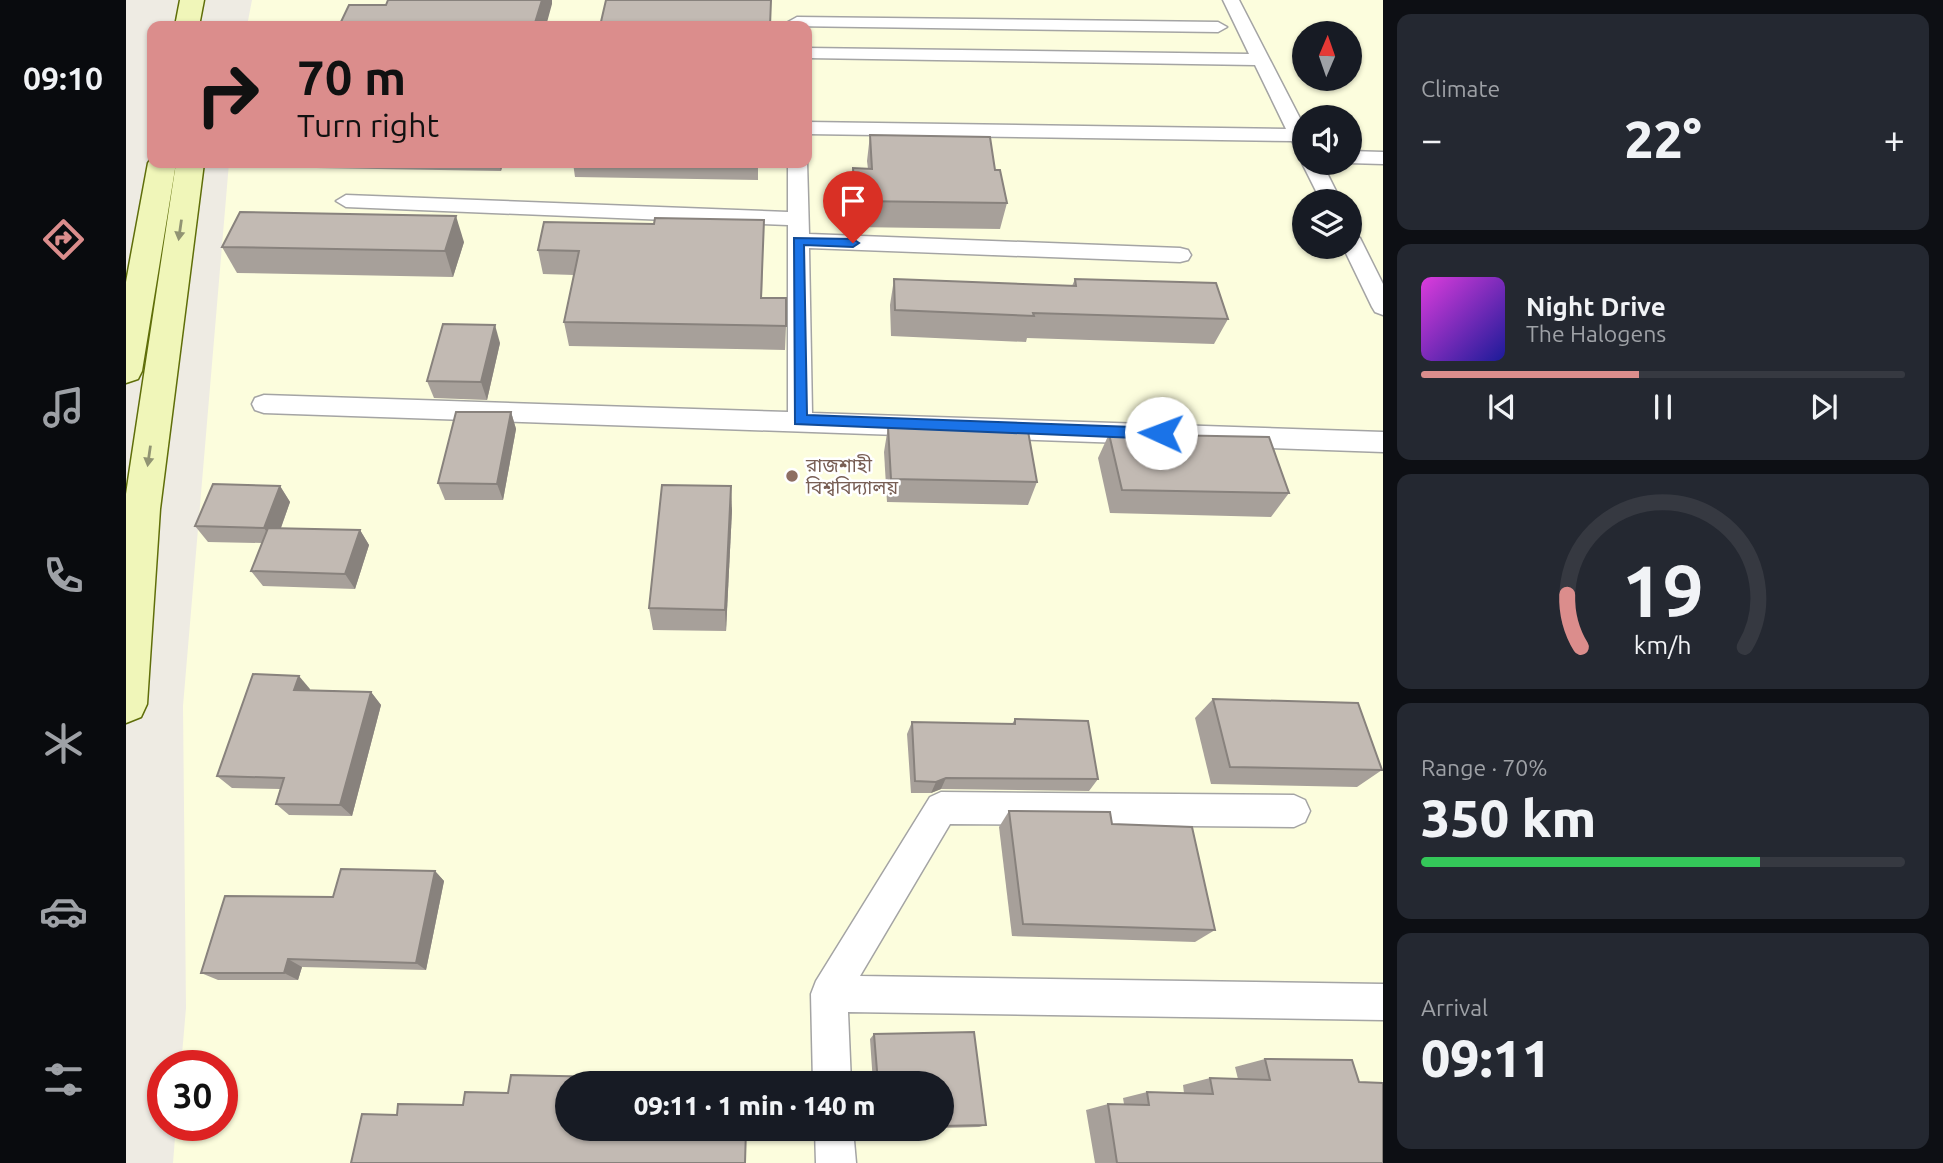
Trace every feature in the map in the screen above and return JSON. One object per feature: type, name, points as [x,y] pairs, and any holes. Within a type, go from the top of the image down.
[{"type":"main road","points":[[188,21],[192,0]]},
{"type":"main road","points":[[210,21],[214,0]]},
{"type":"main road","points":[[126,372],[161,168]]},
{"type":"main road","points":[[126,704],[142,509],[189,168]]},
{"type":"street","points":[[797,0],[797,21]]},
{"type":"street","points":[[1231,0],[1292,123]]},
{"type":"street","points":[[812,24],[1218,27]]},
{"type":"street","points":[[812,52],[1261,60]]},
{"type":"street","points":[[812,128],[1292,141]]},
{"type":"street","points":[[1362,157],[1383,158]]},
{"type":"street","points":[[798,168],[800,420]]},
{"type":"street","points":[[346,201],[1180,255]]},
{"type":"street","points":[[1359,259],[1383,307]]},
{"type":"street","points":[[264,404],[800,420],[1383,442]]},
{"type":"street","points":[[832,1071],[829,994],[941,808],[1294,811]]},
{"type":"street","points":[[829,994],[1383,1002]]},
{"type":"street","points":[[835,1141],[836,1163]]},
{"type":"shaded area","name":"রাজশাহী বিশ্ববিদ্যালয়","points":[[252,0],[1383,0],[1383,1163],[173,1163],[175,1141],[238,1141],[238,1050],[182,1050],[186,1008],[183,706],[229,168],[812,168],[812,21],[248,21]]},
{"type":"building","points":[[388,0],[542,0],[536,21],[341,21],[349,5],[386,5]]},
{"type":"building","points":[[606,0],[771,0],[770,21],[601,21]]},
{"type":"building","points":[[870,135],[990,137],[995,170],[1000,170],[1007,203],[855,201],[853,168],[872,169]]},
{"type":"building","points":[[240,212],[456,216],[445,251],[222,247]]},
{"type":"building","points":[[655,218],[764,220],[761,298],[786,298],[786,326],[564,322],[579,251],[538,250],[544,222],[654,224]]},
{"type":"building","points":[[894,279],[1076,286],[1075,279],[1216,283],[1228,319],[1033,313],[1034,316],[895,310]]},
{"type":"building","points":[[443,324],[495,325],[481,382],[427,381]]},
{"type":"building","points":[[456,412],[511,412],[497,484],[438,483]]},
{"type":"building","points":[[888,427],[1028,431],[1037,482],[891,479]]},
{"type":"building","points":[[1109,434],[1269,437],[1289,493],[1122,490]]},
{"type":"building","points":[[213,484],[280,486],[264,528],[195,526]]},
{"type":"building","points":[[662,485],[731,486],[725,610],[649,608]]},
{"type":"building","points":[[268,528],[360,530],[345,574],[251,571]]},
{"type":"building","points":[[253,674],[299,676],[294,690],[371,692],[340,805],[276,804],[284,778],[217,776]]},
{"type":"building","points":[[1213,699],[1358,703],[1382,770],[1230,767]]},
{"type":"building","points":[[1015,719],[1088,721],[1098,779],[946,778],[936,782],[915,781],[912,722],[1015,724]]},
{"type":"building","points":[[1009,811],[1110,812],[1112,824],[1192,827],[1215,930],[1023,924]]},
{"type":"building","points":[[341,869],[435,871],[416,963],[288,959],[284,973],[201,973],[225,896],[333,897]]},
{"type":"building","points":[[974,1032],[986,1125],[954,1126],[954,1071],[877,1071],[874,1034]]},
{"type":"building","points":[[1265,1059],[1352,1060],[1359,1082],[1383,1083],[1383,1163],[1117,1163],[1108,1104],[1149,1105],[1147,1092],[1213,1094],[1210,1078],[1270,1080]]},
{"type":"building","points":[[511,1075],[555,1076],[555,1141],[746,1141],[745,1163],[351,1163],[362,1114],[397,1115],[398,1104],[463,1105],[465,1092],[508,1093]]},
{"type":"place","name":"রাজশাহী বিশ্ববিদ্যালয়","points":[[792,476]]},
{"type":"route","points":[[853,243],[798,241],[800,420],[1161,433]]}]
